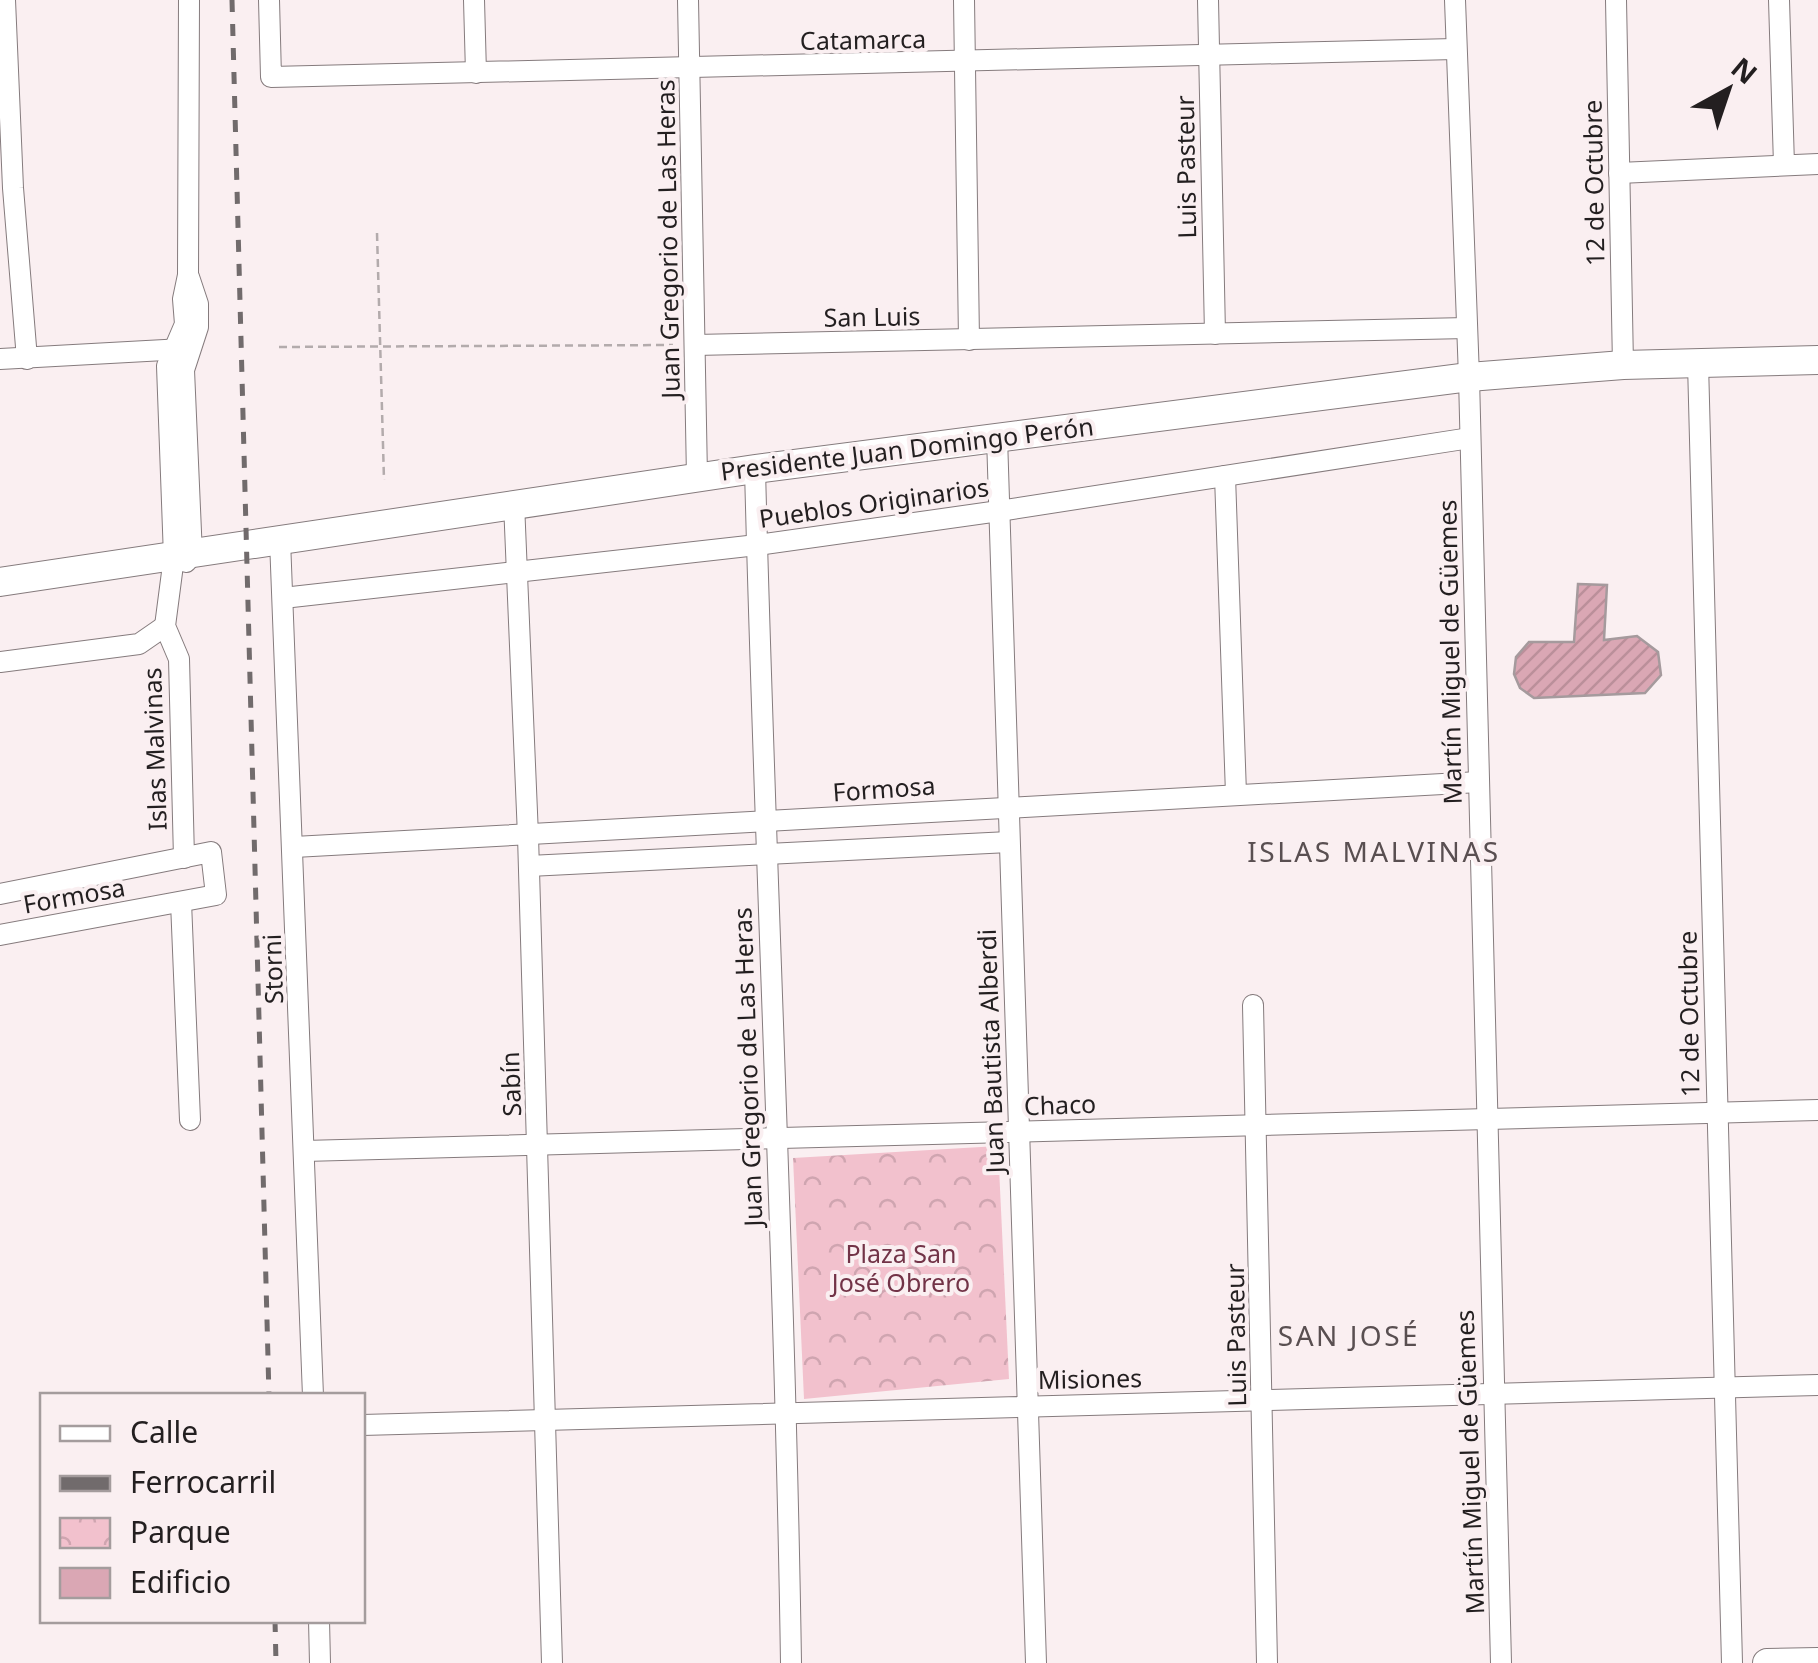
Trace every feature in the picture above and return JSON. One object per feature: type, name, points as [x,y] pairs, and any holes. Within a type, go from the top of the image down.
[{"type":"main road","name":"Presidente Juan Domingo Perón","points":[[0,582],[179,564],[280,540],[755,469],[1468,377],[1623,365],[1818,360]]},
{"type":"main road","points":[[1767,1663],[1818,1662]]},
{"type":"street","points":[[5,0],[7,188],[28,358]]},
{"type":"street","name":"Islas Malvinas","points":[[184,858],[179,659],[165,626],[179,564],[167,366],[182,348],[183,299],[188,275],[189,0]]},
{"type":"street","name":"Catamarca","points":[[269,0],[271,77],[1456,50]]},
{"type":"street","points":[[474,0],[476,73]]},
{"type":"street","name":"Juan Gregorio de Las Heras","points":[[688,0],[698,477]]},
{"type":"street","points":[[964,0],[969,340]]},
{"type":"street","name":"Luis Pasteur","points":[[1208,0],[1215,334]]},
{"type":"street","name":"Martín Miguel de Güemes","points":[[1455,0],[1501,1663]]},
{"type":"street","name":"12 de Octubre","points":[[1616,0],[1623,365]]},
{"type":"street","points":[[1779,0],[1784,166]]},
{"type":"street","points":[[1619,173],[1818,164]]},
{"type":"street","name":"San Luis","points":[[695,345],[1467,328]]},
{"type":"street","points":[[0,359],[182,348]]},
{"type":"street","name":"12 de Octubre","points":[[1698,363],[1732,1663]]},
{"type":"street","name":"Juan Bautista Alberdi","points":[[997,438],[1036,1663]]},
{"type":"street","name":"Pueblos Originarios","points":[[283,598],[757,544],[1470,438]]},
{"type":"street","name":"Juan Gregorio de Las Heras","points":[[755,469],[765,855],[787,1415],[790,1663]]},
{"type":"street","points":[[1224,476],[1236,794]]},
{"type":"street","name":"Sabín","points":[[514,503],[529,866],[552,1663]]},
{"type":"street","name":"Storni","points":[[280,540],[313,1393]]},
{"type":"street","points":[[0,662],[139,644],[165,626]]},
{"type":"street","name":"Formosa","points":[[294,846],[1479,782]]},
{"type":"street","points":[[529,866],[1009,842]]},
{"type":"street","name":"Formosa","points":[[0,894],[212,852],[216,895],[0,935]]},
{"type":"street","points":[[181,902],[190,1120]]},
{"type":"street","name":"Luis Pasteur","points":[[1253,1005],[1267,1663]]},
{"type":"street","name":"Chaco","points":[[304,1151],[1818,1110]]},
{"type":"street","name":"Misiones","points":[[365,1425],[1818,1385]]},
{"type":"street","points":[[319,1623],[320,1663]]},
{"type":"path","points":[[377,233],[384,480]]},
{"type":"path","points":[[278,347],[695,345]]},
{"type":"green space","name":"Plaza San José Obrero","points":[[998,1146],[1009,1379],[804,1399],[793,1158]]},
{"type":"building","points":[[1578,584],[1607,585],[1604,640],[1637,636],[1658,652],[1661,675],[1645,693],[1534,698],[1520,688],[1514,674],[1516,657],[1529,642],[1574,642]]},
{"type":"railway","points":[[232,0],[269,1393]]},
{"type":"railway","points":[[275,1623],[276,1663]]},
{"type":"district","name":"ISLAS MALVINAS","points":[[1374,852]]},
{"type":"district","name":"SAN JOSÉ","points":[[1349,1336]]}]
